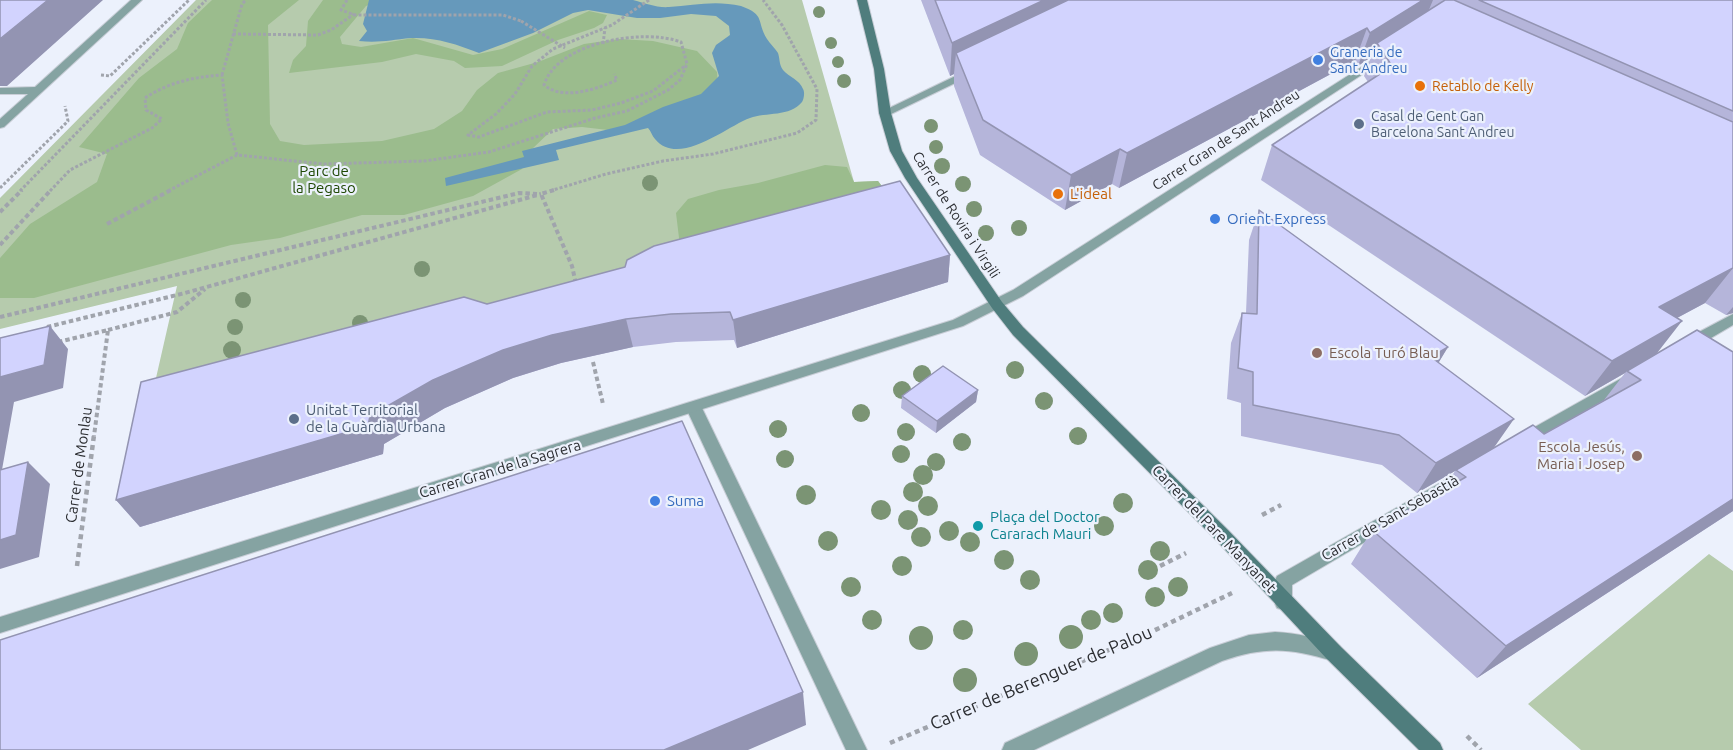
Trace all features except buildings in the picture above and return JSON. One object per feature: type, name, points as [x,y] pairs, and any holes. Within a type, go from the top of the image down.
[{"type":"main road","name":"Carrer de Rovira i Virgili","points":[[862,0],[879,69],[885,113],[896,151],[911,178],[997,305]]},
{"type":"main road","name":"Carrer del Pare Manyanet","points":[[997,305],[1018,332],[1222,535],[1283,602],[1433,750]]},
{"type":"street","points":[[0,124],[137,0]]},
{"type":"street","name":"Carrer Gran de Sant Andreu","points":[[997,305],[1399,47]]},
{"type":"street","points":[[885,113],[980,67]]},
{"type":"street","points":[[0,91],[38,90]]},
{"type":"street","name":"Carrer Gran de la Sagrera","points":[[0,626],[694,408],[958,323],[997,305]]},
{"type":"street","points":[[1672,354],[1733,319]]},
{"type":"street","points":[[1508,449],[1641,372]]},
{"type":"street","points":[[694,408],[857,750]]},
{"type":"street","name":"Carrer de Sant Sebastià","points":[[1283,602],[1283,580],[1478,467]]},
{"type":"street","points":[[1012,750],[1217,654],[1242,645],[1269,639],[1296,641],[1333,652]]},
{"type":"path","points":[[101,75],[110,76],[189,0]]},
{"type":"path","points":[[0,212],[207,0]]},
{"type":"path","points":[[237,155],[228,123],[222,75],[232,34],[242,4],[246,0]]},
{"type":"path","points":[[346,0],[341,10],[354,15],[503,15],[521,21],[566,48],[572,55]]},
{"type":"path","points":[[648,0],[612,25],[553,49],[532,66],[515,94],[496,114],[468,135],[479,137],[547,112],[592,110],[621,103],[653,91],[687,64]]},
{"type":"path","points":[[44,328],[175,296],[541,195],[606,174],[663,161],[713,154],[797,133],[816,120],[817,89],[783,25],[763,0]]},
{"type":"path","points":[[232,34],[318,35],[331,30],[354,15]]},
{"type":"path","points":[[603,44],[605,28]]},
{"type":"path","points":[[108,224],[237,155],[323,164],[424,161],[489,152],[595,118],[627,111],[668,90],[681,80],[687,64],[681,42],[669,37],[635,36],[603,44],[561,61],[544,81],[546,89],[552,92],[571,92],[617,80],[614,74]]},
{"type":"path","points":[[0,245],[70,170],[152,128],[162,118],[146,110],[145,98],[159,87],[192,77],[222,75]]},
{"type":"path","points":[[0,188],[68,121],[65,106]]},
{"type":"path","points":[[0,316],[519,193],[541,195]]},
{"type":"path","points":[[541,195],[572,266],[576,286]]},
{"type":"path","points":[[54,343],[177,312],[207,287]]},
{"type":"path","name":"Carrer de Monlau","points":[[72,602],[108,330]]},
{"type":"path","points":[[592,362],[603,405]]},
{"type":"path","points":[[1262,515],[1281,505]]},
{"type":"path","points":[[1152,570],[1186,553]]},
{"type":"path","name":"Carrer de Berenguer de Palou","points":[[883,745],[1151,632],[1209,605]]},
{"type":"green space","name":"Parc de la Pegaso","points":[[196,0],[802,0],[854,182],[878,181],[899,209],[148,413],[177,286],[0,329],[0,198]]},
{"type":"green space","points":[[212,0],[299,0],[268,25],[270,124],[280,141],[304,145],[382,141],[434,129],[462,111],[477,90],[498,73],[538,62],[584,44],[619,39],[653,41],[697,51],[717,72],[718,88],[630,125],[608,130],[582,127],[553,129],[531,150],[522,169],[473,196],[404,215],[362,215],[280,238],[231,245],[34,298],[0,298],[0,258],[30,224],[97,182],[107,154],[79,147],[139,78],[177,49],[188,23]]},
{"type":"green space","points":[[323,0],[381,0],[366,6],[340,37],[342,44],[361,47],[413,38],[473,55],[502,49],[589,11],[607,15],[603,23],[594,28],[558,40],[502,66],[465,68],[454,61],[416,54],[382,62],[289,73],[293,60],[306,46],[308,21]]},
{"type":"green space","points":[[825,165],[847,167],[854,182],[878,181],[899,209],[680,246],[676,213],[688,199]]},
{"type":"green space","points":[[1709,554],[1733,571],[1733,750],[1581,750],[1528,704]]},
{"type":"water","points":[[369,0],[633,0],[664,7],[714,3],[741,6],[754,12],[757,16],[767,39],[778,53],[782,68],[802,86],[804,97],[797,107],[791,110],[750,118],[690,147],[677,149],[665,147],[655,139],[648,128],[556,150],[559,160],[446,186],[445,178],[524,157],[522,151],[625,125],[663,107],[701,94],[719,76],[712,53],[716,45],[730,35],[729,26],[716,16],[691,14],[637,18],[588,10],[573,13],[533,33],[479,53],[454,44],[429,39],[359,41],[367,31],[363,24]]},
{"type":"place","name":"Graneria de Sant Andreu","points":[[1318,60]]},
{"type":"place","name":"Retablo de Kelly","points":[[1420,86]]},
{"type":"place","name":"Casal de Gent Gan Barcelona Sant Andreu","points":[[1359,124]]},
{"type":"place","name":"L'ideal","points":[[1058,194]]},
{"type":"place","name":"Orient Express","points":[[1215,219]]},
{"type":"place","name":"Escola Turó Blau","points":[[1317,353]]},
{"type":"place","name":"Unitat Territorial de la Guàrdia Urbana","points":[[294,419]]},
{"type":"place","name":"Escola Jesús, Maria i Josep","points":[[1637,456]]},
{"type":"place","name":"Suma","points":[[655,501]]},
{"type":"place","name":"Plaça del Doctor Cararach Mauri","points":[[978,526]]}]
